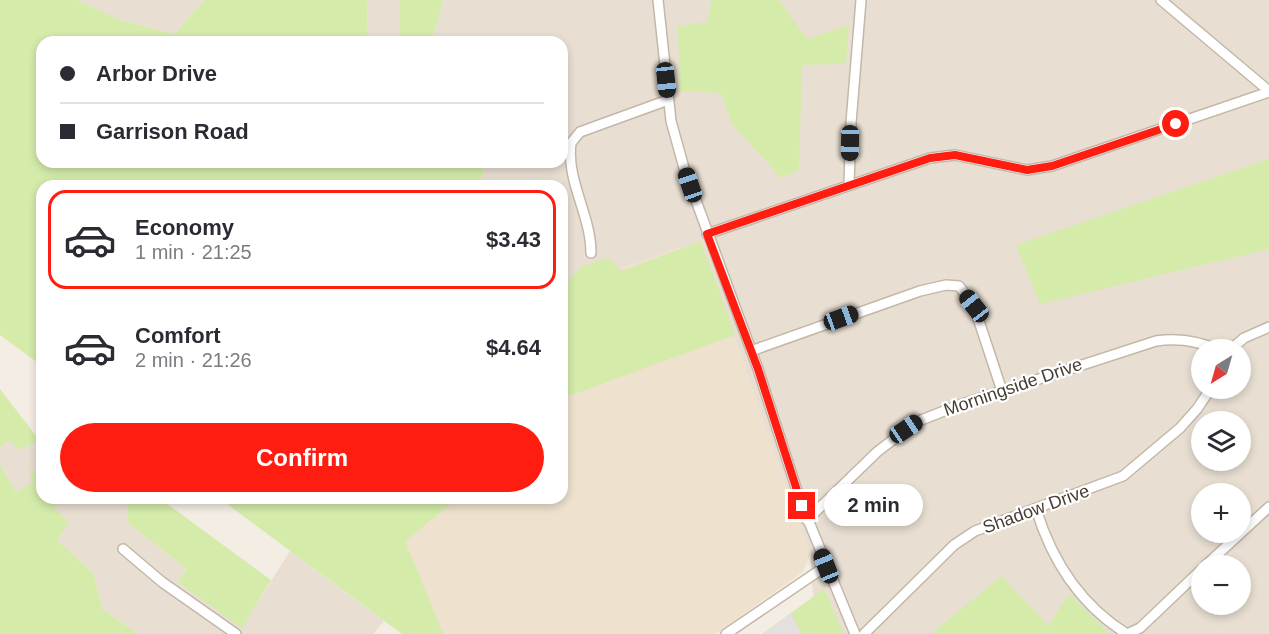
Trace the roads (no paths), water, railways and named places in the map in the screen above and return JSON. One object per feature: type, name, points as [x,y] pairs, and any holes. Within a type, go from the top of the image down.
[{"type":"street","points":[[658,0],[668,100],[677,145],[707,234],[752,351],[807,520],[855,634]]},
{"type":"street","points":[[849,184],[851,123],[861,0]]},
{"type":"street","points":[[1161,0],[1269,92]]},
{"type":"street","points":[[707,234],[930,158],[955,155],[1027,170],[1052,166],[1269,92]]},
{"type":"street","points":[[591,253],[591,232],[571,166],[571,143],[580,132],[668,100]]},
{"type":"street","points":[[752,351],[920,291],[946,285],[959,286],[974,306],[1002,391]]},
{"type":"street","points":[[1243,339],[1269,327]]},
{"type":"street","name":"Morningside Drive","points":[[807,520],[877,452],[916,422],[1002,391],[1156,341],[1191,342]]},
{"type":"street","name":"Shadow Drive","points":[[864,634],[954,545],[975,531],[1123,476],[1180,428],[1204,399]]},
{"type":"street","points":[[1216,555],[1269,507]]},
{"type":"street","points":[[1036,509],[1046,541],[1072,585],[1106,621],[1127,634],[1140,628],[1191,579]]},
{"type":"street","points":[[123,549],[162,582],[236,634]]},
{"type":"street","points":[[726,634],[826,566]]}]
